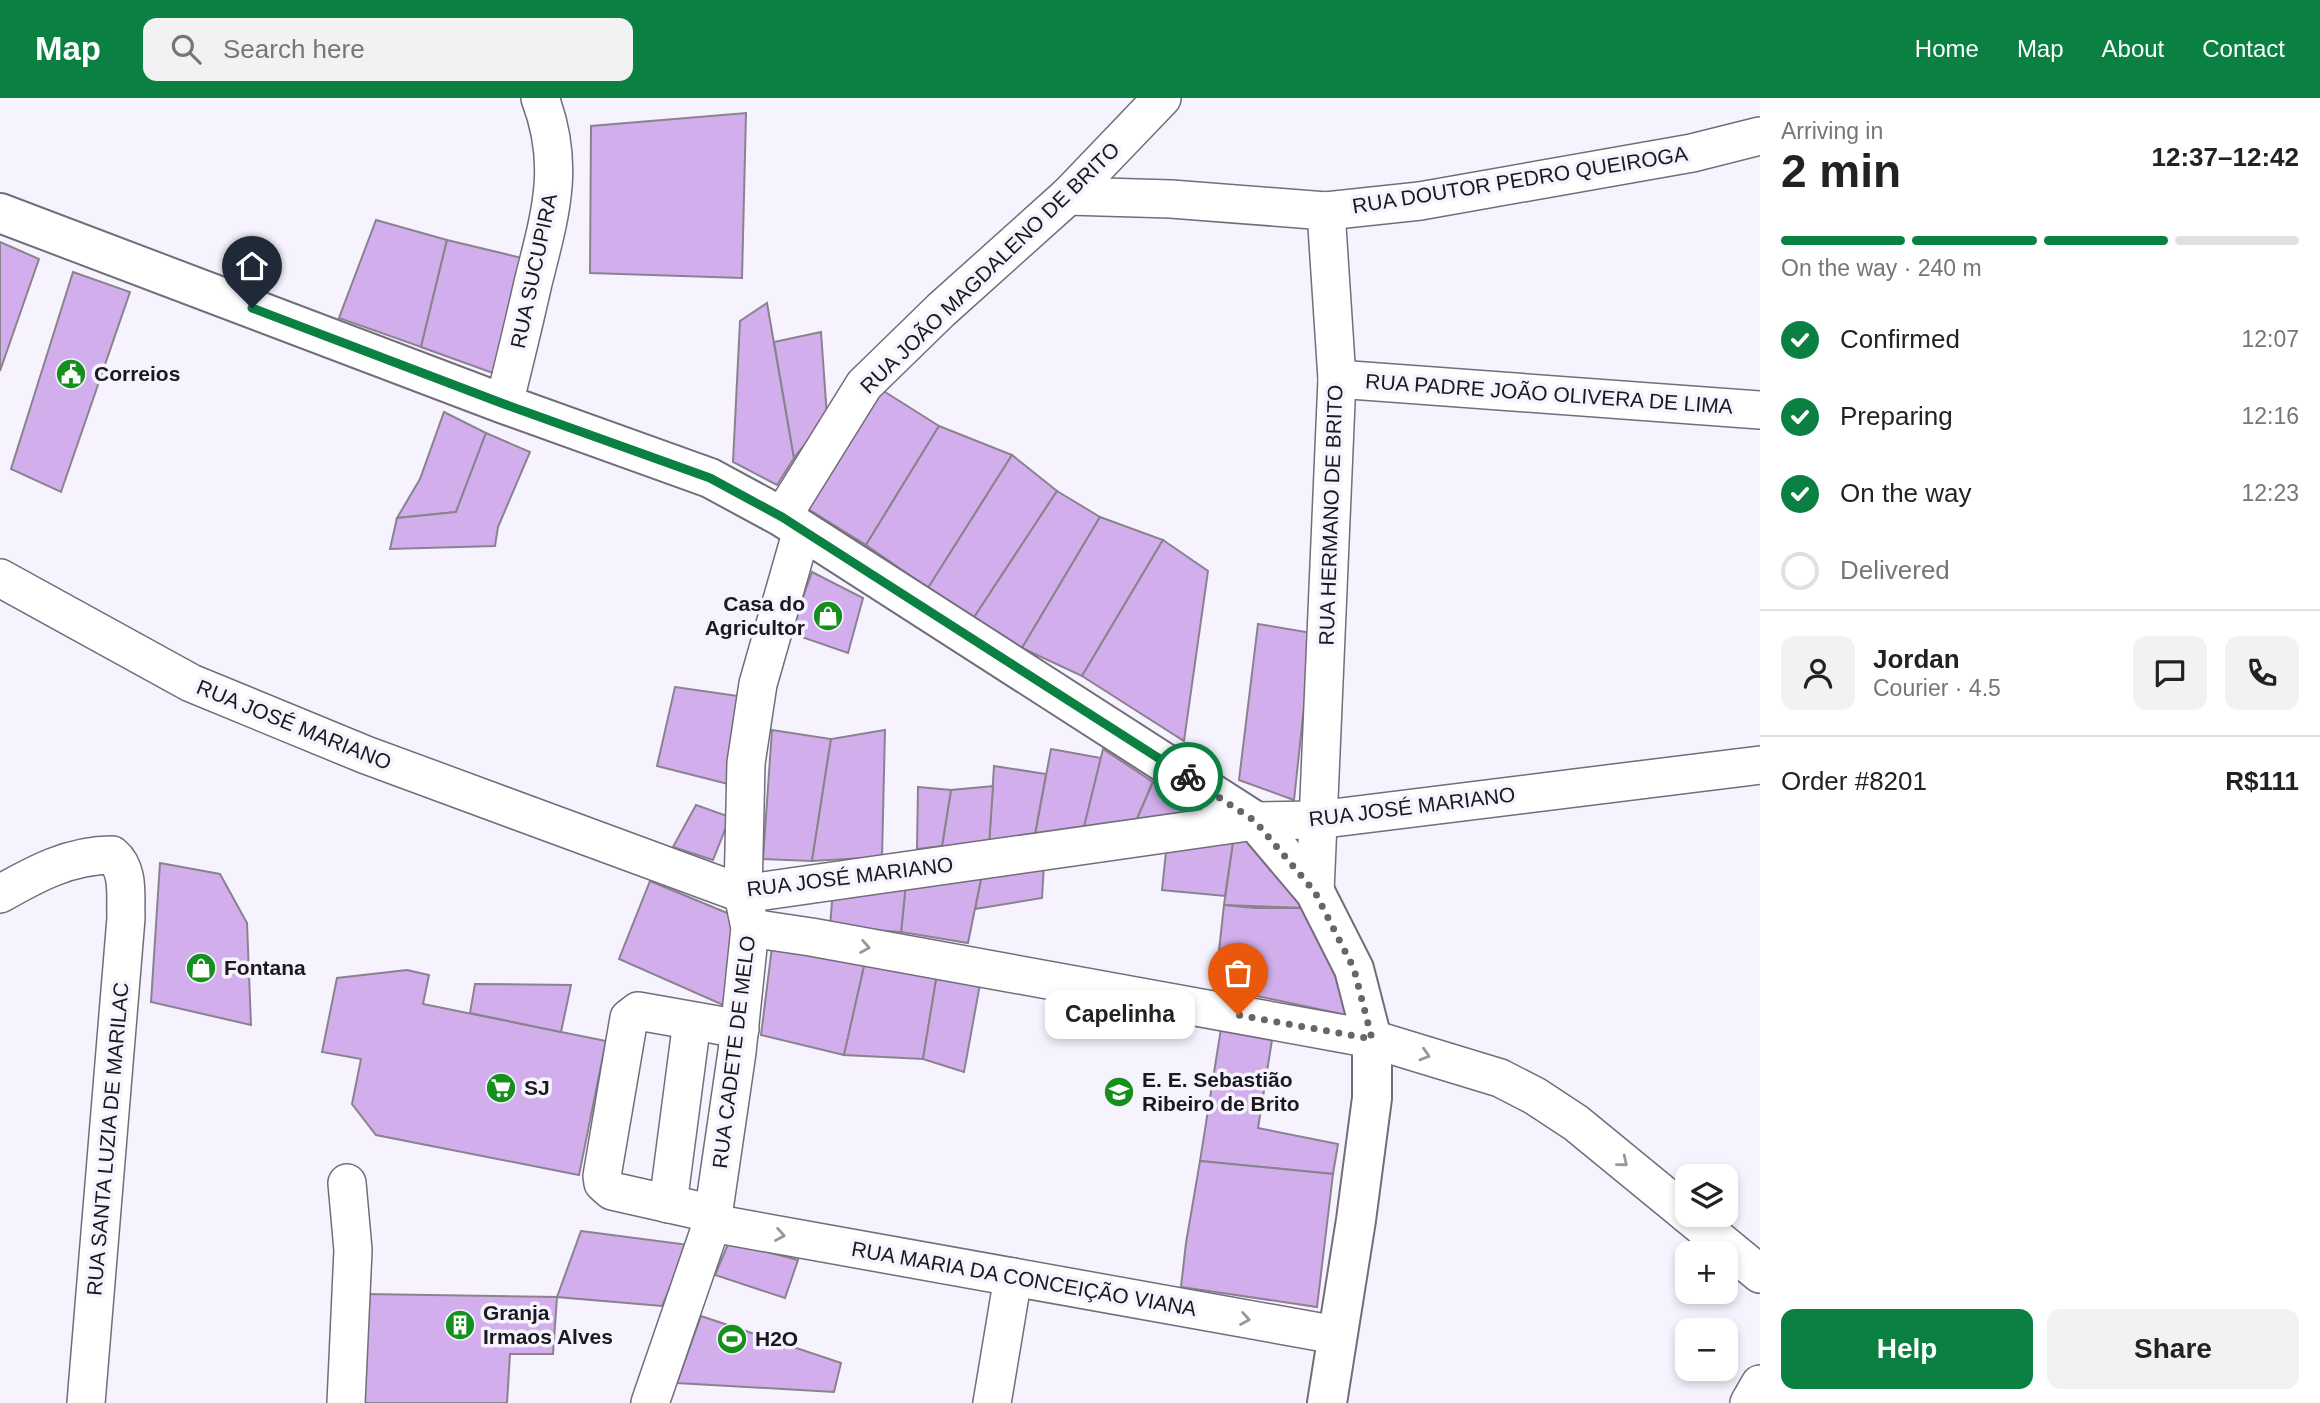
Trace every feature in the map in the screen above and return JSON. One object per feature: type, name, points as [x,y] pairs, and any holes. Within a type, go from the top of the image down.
[{"type":"main road","points":[[0,213],[504,404],[710,478],[792,523],[1255,821],[1315,892],[1354,969],[1372,1039],[1373,1098],[1327,1403]]},
{"type":"street","name":"RUA SUCUPIRA","points":[[504,404],[552,205],[554,166],[550,125],[540,98]]},
{"type":"street","name":"RUA JOÃO MAGDALENO DE BRITO","points":[[792,523],[864,385],[1068,196],[1162,98]]},
{"type":"street","name":"RUA DOUTOR PEDRO QUEIROGA","points":[[1068,196],[1171,199],[1326,211],[1434,199],[1692,153],[1760,136]]},
{"type":"street","name":"RUA HERMANO DE BRITO","points":[[1315,892],[1337,379],[1326,211]]},
{"type":"street","name":"RUA PADRE JOÃO OLIVERA DE LIMA","points":[[1337,379],[1760,410]]},
{"type":"street","name":"RUA CADETE DE MELO","points":[[650,1403],[713,1219],[740,1029],[746,911],[746,763],[758,684],[792,523]]},
{"type":"street","name":"RUA JOSÉ MARIANO","points":[[0,578],[191,683],[746,911],[815,883],[1255,821],[1317,820],[1760,765]]},
{"type":"street","name":"RUA SANTA LUZIA DE MARILAC","points":[[0,894],[51,867],[90,855],[112,855],[119,860],[125,875],[126,918],[86,1403]]},
{"type":"street","points":[[811,937],[815,883]]},
{"type":"street","points":[[746,911],[811,937],[1372,1039],[1500,1078],[1535,1096],[1576,1124],[1675,1204]]},
{"type":"street","name":"RUA MARIA DA CONCEIÇÃO VIANA","points":[[692,1021],[638,1010],[629,1018],[602,1176],[603,1183],[612,1191],[668,1204],[713,1219],[1013,1277],[1336,1335]]},
{"type":"street","points":[[668,1204],[692,1021],[740,1029]]},
{"type":"street","points":[[346,1183],[352,1250],[346,1403]]},
{"type":"street","points":[[1703,1227],[1760,1274]]},
{"type":"street","points":[[992,1403],[1013,1277]]},
{"type":"street","points":[[1749,1403],[1760,1384]]},
{"type":"building","points":[[746,113],[742,278],[590,273],[591,126]]},
{"type":"building","points":[[376,220],[447,240],[421,347],[339,318]]},
{"type":"building","points":[[447,240],[526,259],[501,376],[421,347]]},
{"type":"building","points":[[0,242],[39,259],[0,371]]},
{"type":"building","name":"Correios","points":[[73,272],[130,292],[61,492],[11,469]]},
{"type":"building","points":[[767,303],[794,458],[777,485],[733,462],[740,321]]},
{"type":"building","points":[[821,332],[827,417],[794,458],[774,342]]},
{"type":"building","points":[[882,390],[939,426],[866,545],[800,504]]},
{"type":"building","points":[[444,412],[486,433],[456,512],[397,518],[420,479]]},
{"type":"building","points":[[939,426],[1012,455],[928,588],[866,545]]},
{"type":"building","points":[[486,433],[530,452],[498,527],[495,546],[390,549],[397,518],[456,512]]},
{"type":"building","points":[[1012,455],[1057,491],[973,619],[928,588]]},
{"type":"building","points":[[1057,491],[1100,517],[1022,648],[973,619]]},
{"type":"building","points":[[1100,517],[1163,540],[1082,676],[1022,648]]},
{"type":"building","points":[[1163,540],[1208,571],[1184,741],[1082,676]]},
{"type":"building","name":"Casa do Agricultor","points":[[812,572],[863,598],[848,653],[790,633]]},
{"type":"building","points":[[1258,624],[1312,633],[1294,800],[1239,780]]},
{"type":"building","points":[[675,687],[745,697],[732,785],[657,766]]},
{"type":"building","points":[[772,730],[831,739],[812,861],[763,859]]},
{"type":"building","points":[[885,730],[882,857],[812,861],[831,739]]},
{"type":"building","points":[[1051,749],[1101,758],[1084,827],[1035,834]]},
{"type":"building","points":[[1103,749],[1153,782],[1136,821],[1084,827]]},
{"type":"building","points":[[994,766],[1046,774],[1035,834],[989,845]]},
{"type":"building","points":[[1153,782],[1200,815],[1136,821]]},
{"type":"building","points":[[993,786],[989,845],[942,846],[951,790]]},
{"type":"building","points":[[918,787],[951,790],[942,846],[917,849]]},
{"type":"building","points":[[696,805],[730,817],[713,860],[673,847]]},
{"type":"building","points":[[1259,838],[1308,908],[1224,905],[1233,842]]},
{"type":"building","points":[[1167,842],[1233,842],[1225,896],[1162,890]]},
{"type":"building","name":"Fontana","points":[[160,863],[220,874],[247,923],[251,1025],[151,1002]]},
{"type":"building","points":[[1044,864],[1042,898],[975,909],[982,874]]},
{"type":"building","points":[[982,874],[968,943],[901,932],[906,883]]},
{"type":"building","points":[[650,881],[732,915],[730,1008],[619,959]]},
{"type":"building","points":[[906,883],[901,932],[830,927],[833,889]]},
{"type":"building","points":[[1224,905],[1308,908],[1330,944],[1351,1016],[1215,987]]},
{"type":"building","points":[[772,947],[865,962],[844,1055],[761,1035]]},
{"type":"building","points":[[865,962],[937,974],[923,1059],[844,1055]]},
{"type":"building","points":[[407,970],[429,975],[423,1004],[606,1041],[579,1175],[376,1135],[352,1104],[361,1059],[322,1052],[337,978]]},
{"type":"building","points":[[937,974],[980,984],[964,1072],[923,1059]]},
{"type":"building","points":[[475,984],[571,985],[561,1032],[470,1013]]},
{"type":"building","points":[[1222,1022],[1272,1040],[1258,1128],[1338,1144],[1333,1174],[1200,1161]]},
{"type":"building","points":[[1200,1161],[1333,1174],[1317,1307],[1181,1287]]},
{"type":"building","points":[[581,1231],[689,1245],[662,1306],[557,1297]]},
{"type":"building","points":[[729,1242],[798,1260],[785,1298],[715,1275]]},
{"type":"building","name":"Granja Irmaos Alves","points":[[366,1294],[557,1297],[553,1354],[510,1354],[507,1403],[363,1403]]},
{"type":"building","name":"H2O","points":[[701,1316],[841,1363],[834,1392],[677,1383]]},
{"type":"way so far","points":[[1188,777],[1255,821],[1315,892],[1354,969],[1372,1039],[1238,1015]]},
{"type":"place","name":"Correios","points":[[71,374]]},
{"type":"place","name":"Casa do Agricultor","points":[[828,616]]},
{"type":"place","name":"Fontana","points":[[201,968]]},
{"type":"place","name":"Capelinha","points":[[1238,1015]]},
{"type":"place","name":"SJ","points":[[501,1088]]},
{"type":"place","name":"E. E. Sebastião Ribeiro de Brito","points":[[1119,1092]]},
{"type":"place","name":"Granja Irmaos Alves","points":[[460,1325]]},
{"type":"place","name":"H2O","points":[[732,1339]]},
{"type":"route","points":[[252,308],[504,404],[710,478],[782,517],[1188,777]]}]
